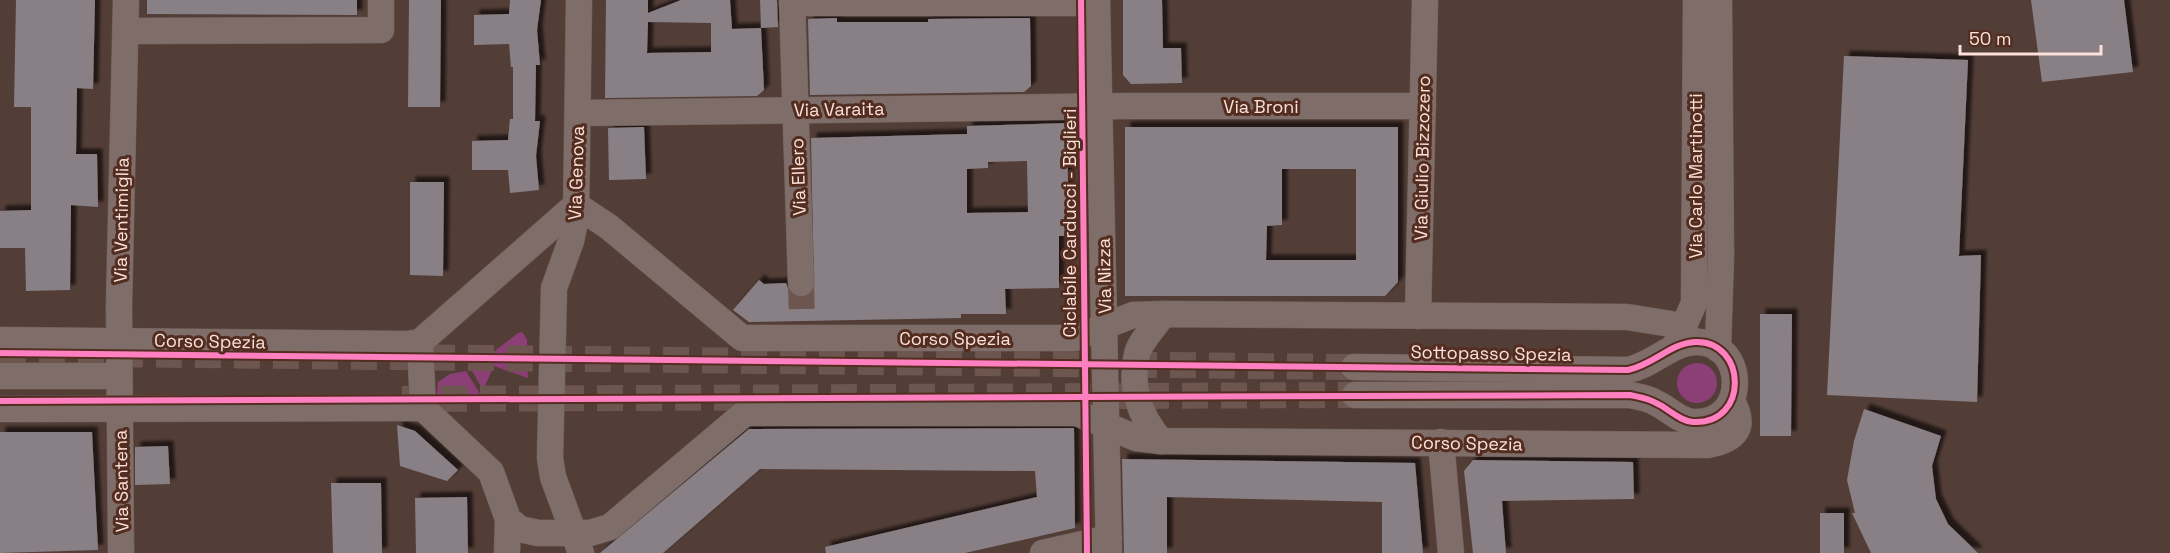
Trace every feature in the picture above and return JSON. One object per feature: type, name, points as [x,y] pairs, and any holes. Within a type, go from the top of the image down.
[{"type":"street","name":"Via Ventimiglia","points":[[120,408],[119,339],[126,0]]},
{"type":"street","points":[[126,31],[381,30],[381,0]]},
{"type":"street","name":"Via Genova","points":[[578,542],[553,477],[550,450],[554,288],[574,230],[576,205],[579,0]]},
{"type":"street","name":"Via Giulio Bizzozero","points":[[1418,316],[1425,0]]},
{"type":"street","name":"Via Carlo Martinotti","points":[[1692,342],[1696,0]]},
{"type":"street","name":"Via Carlo Martinotti","points":[[1692,342],[1721,256],[1719,0]]},
{"type":"street","points":[[792,2],[1096,2]]},
{"type":"street","name":"Via Ellero","points":[[792,2],[801,283]]},
{"type":"street","name":"Via Nizza","points":[[1096,2],[1109,546]]},
{"type":"street","name":"Via Varaita","points":[[578,113],[1100,106]]},
{"type":"street","name":"Via Broni","points":[[1100,106],[1423,106]]},
{"type":"street","points":[[423,408],[420,342],[576,205]]},
{"type":"street","name":"Corso Spezia","points":[[576,205],[609,227],[742,338],[803,329],[1075,338],[1133,315],[1163,314],[1627,317],[1661,320],[1692,342],[1726,357],[1736,377],[1732,401],[1738,412],[1737,430],[1731,437],[1708,446],[1161,441],[1137,438],[1077,413],[1063,412],[745,413],[610,527],[578,542]]},
{"type":"street","points":[[1161,441],[1148,426],[1138,409],[1136,378],[1137,352],[1163,314]]},
{"type":"street","name":"Corso Spezia","points":[[0,340],[119,339],[406,344],[420,342]]},
{"type":"street","name":"Sottopasso Spezia","points":[[1354,367],[1628,370],[1654,361],[1692,342]]},
{"type":"street","points":[[0,376],[119,376]]},
{"type":"street","points":[[1355,395],[1630,395],[1656,403],[1690,422],[1712,418],[1732,401]]},
{"type":"street","name":"Via Santena","points":[[120,408],[121,553]]},
{"type":"street","points":[[0,409],[423,408],[491,472],[508,519],[507,553]]},
{"type":"street","points":[[1441,442],[1451,553]]},
{"type":"street","points":[[508,519],[529,532],[578,542]]},
{"type":"street","points":[[1043,553],[1109,546]]},
{"type":"shaded area","points":[[522,332],[527,339],[528,378],[494,366],[483,390],[471,369]]},
{"type":"shaded area","points":[[1697,363],[1705,364],[1711,369],[1716,375],[1716,391],[1711,397],[1705,402],[1697,403],[1689,402],[1683,397],[1678,391],[1677,383],[1678,375],[1683,369],[1689,364]]},
{"type":"shaded area","points":[[466,371],[480,394],[479,398],[442,414],[436,399],[438,382],[450,374]]},
{"type":"building","points":[[16,0],[95,0],[93,89],[77,88],[76,154],[97,154],[98,207],[71,205],[70,290],[26,291],[25,248],[0,248],[0,211],[31,210],[31,107],[14,107]]},
{"type":"building","points":[[147,0],[357,0],[357,15],[147,14]]},
{"type":"building","points":[[409,0],[441,0],[440,107],[408,107]]},
{"type":"building","points":[[510,0],[541,0],[537,30],[540,65],[536,65],[535,121],[540,121],[536,156],[539,190],[510,193],[508,170],[472,170],[472,141],[508,140],[510,119],[513,119],[513,67],[511,67],[509,44],[474,45],[474,15],[509,14]]},
{"type":"building","points":[[606,0],[648,0],[648,13],[681,0],[730,0],[732,29],[761,28],[764,90],[757,96],[605,98]],"holes":[[[648,22],[711,23],[711,52],[647,53]]]},
{"type":"building","points":[[760,0],[777,0],[778,27],[761,28]]},
{"type":"building","points":[[1123,0],[1162,0],[1163,48],[1181,48],[1182,83],[1131,84],[1123,75]]},
{"type":"building","points":[[2031,0],[2124,0],[2133,72],[2042,82]]},
{"type":"building","points":[[837,18],[837,22],[928,22],[928,19],[1030,18],[1031,86],[1024,92],[810,95],[808,19]]},
{"type":"building","points":[[1844,56],[1968,60],[1959,256],[1981,255],[1977,402],[1827,395]]},
{"type":"building","points":[[1067,123],[1069,236],[1059,236],[1059,288],[1005,289],[1006,314],[961,314],[961,318],[749,322],[733,310],[759,280],[764,284],[786,283],[789,291],[801,298],[814,290],[811,138],[967,134],[967,126]],"holes":[[[1027,161],[1028,212],[967,213],[967,169],[988,168],[988,162]]]},
{"type":"building","points":[[644,127],[646,179],[609,180],[608,128]]},
{"type":"building","points":[[1125,127],[1398,127],[1398,282],[1385,296],[1125,296]],"holes":[[[1282,169],[1356,169],[1356,260],[1266,260],[1267,226],[1282,225]]]},
{"type":"building","points":[[410,182],[444,182],[443,276],[410,275]]},
{"type":"building","points":[[1760,314],[1792,314],[1791,436],[1760,436]]},
{"type":"building","points":[[1864,409],[1941,436],[1932,466],[1936,499],[1948,524],[1978,553],[1871,553],[1852,513],[1855,513],[1847,480],[1854,441]]},
{"type":"building","points":[[397,425],[415,431],[458,470],[447,481],[400,466]]},
{"type":"building","points":[[1074,428],[1075,528],[965,553],[826,553],[825,547],[1037,497],[1035,471],[760,469],[663,553],[600,553],[749,429]]},
{"type":"building","points":[[0,432],[92,432],[98,550],[0,553]]},
{"type":"building","points":[[168,446],[170,484],[135,485],[135,447]]},
{"type":"building","points":[[1122,459],[1415,463],[1423,553],[1382,553],[1382,502],[1167,497],[1167,553],[1124,553]]},
{"type":"building","points":[[1473,460],[1633,462],[1634,499],[1502,501],[1506,553],[1473,553],[1464,471]]},
{"type":"building","points":[[331,483],[381,483],[382,553],[333,553]]},
{"type":"building","points":[[467,497],[468,553],[416,553],[415,498]]},
{"type":"building","points":[[1820,513],[1844,513],[1844,553],[1820,553]]},
{"type":"tunnel","points":[[801,283],[802,321]]},
{"type":"tunnel","points":[[0,353],[1354,367]]},
{"type":"tunnel","points":[[402,399],[1355,395]]},
{"type":"cycle path","name":"Ciclabile Carducci - Biglieri","points":[[1081,0],[1087,553]]},
{"type":"cycle path","points":[[0,353],[1628,370],[1646,364],[1678,346],[1695,342],[1712,345],[1725,354],[1732,367],[1735,382],[1732,397],[1725,410],[1712,419],[1693,422],[1683,419],[1650,400],[1630,395],[0,401]]}]
